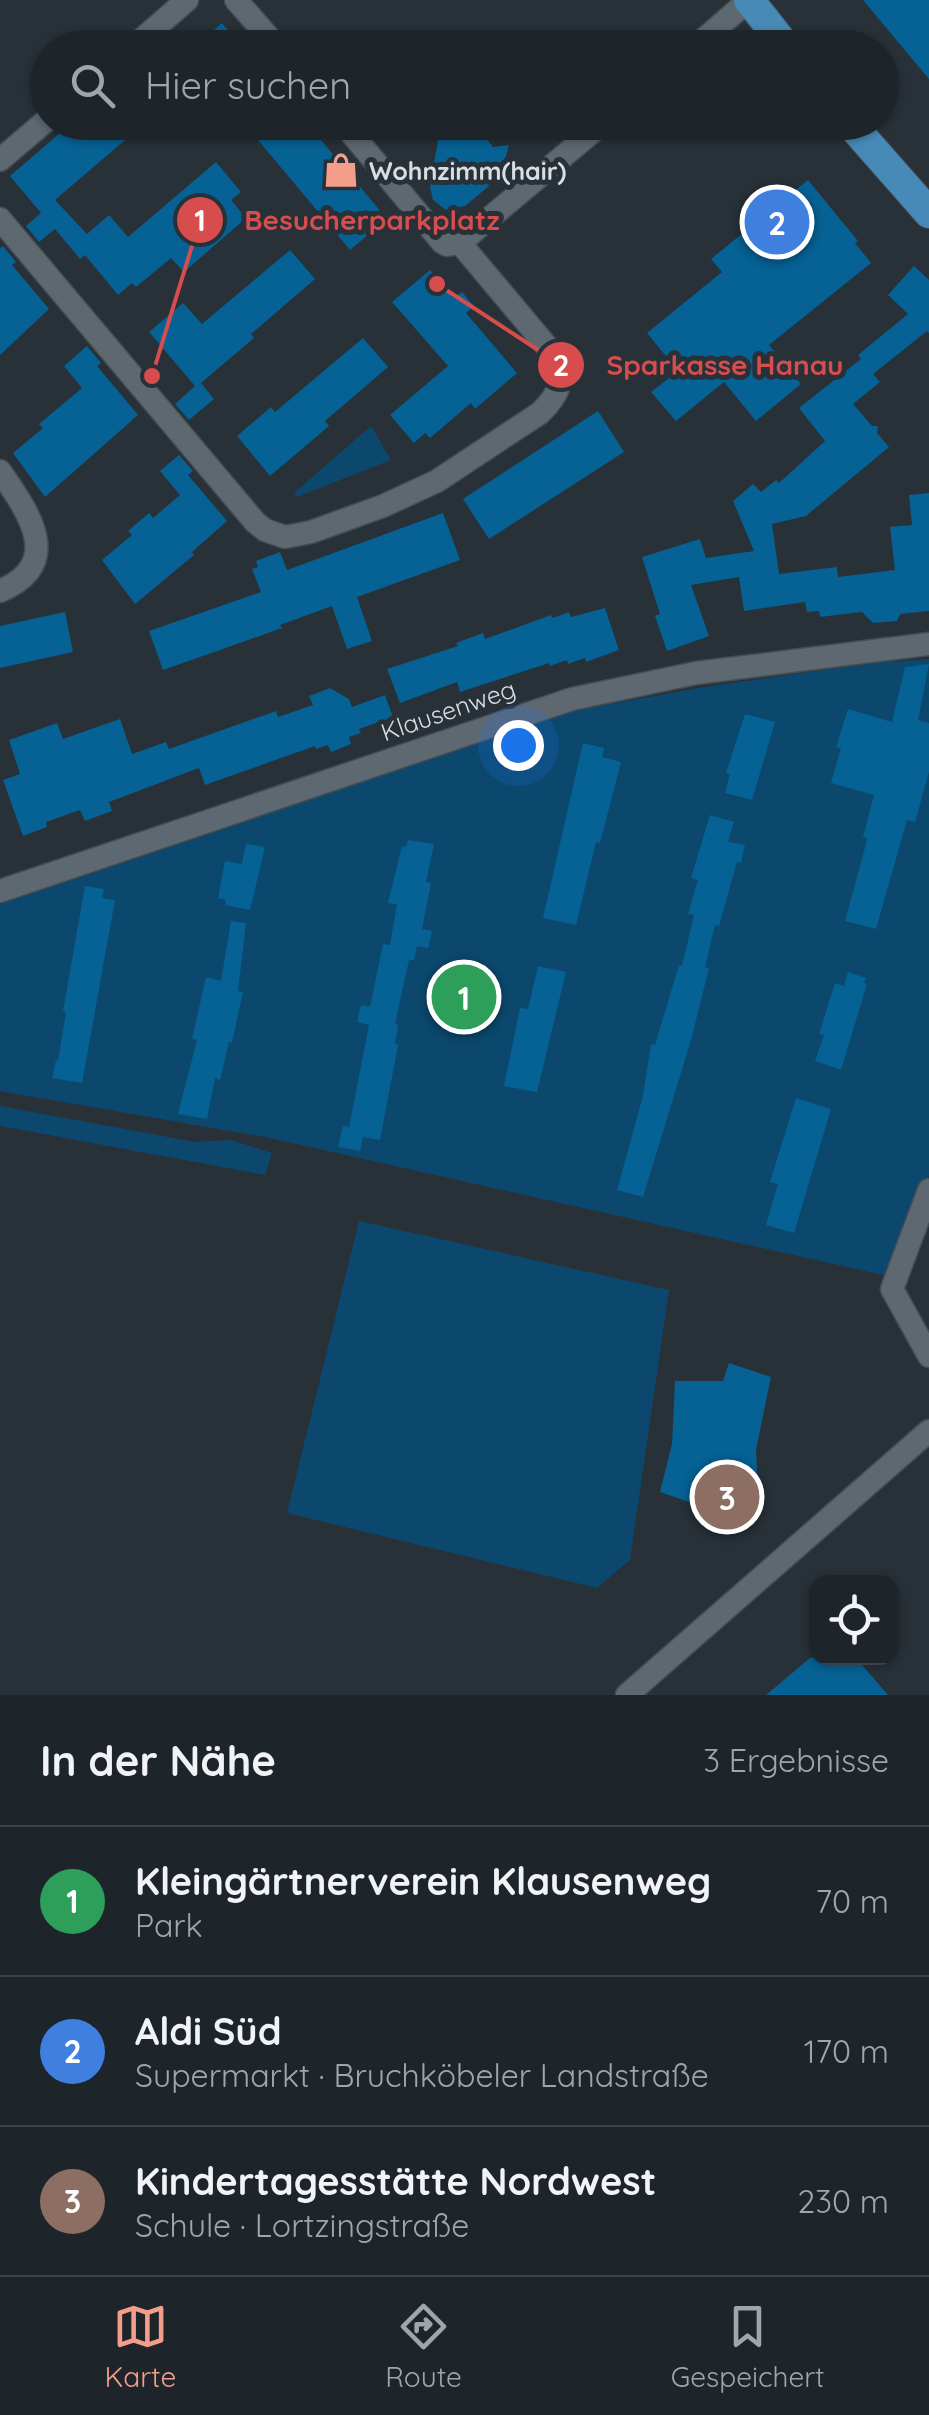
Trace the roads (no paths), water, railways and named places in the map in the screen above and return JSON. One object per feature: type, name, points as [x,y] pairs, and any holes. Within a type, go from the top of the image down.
[{"type":"main road","points":[[749,0],[773,30]]},
{"type":"main road","points":[[865,140],[929,213]]},
{"type":"street","points":[[153,30],[187,0]]},
{"type":"street","points":[[236,0],[262,30]]},
{"type":"street","points":[[715,30],[749,0]]},
{"type":"street","points":[[0,160],[30,134]]},
{"type":"street","points":[[357,140],[447,245],[460,243],[583,140]]},
{"type":"street","points":[[0,220],[255,522],[284,537],[311,532],[416,492],[540,413],[558,390],[561,367],[460,243]]},
{"type":"street","points":[[0,471],[27,517],[38,557],[27,573],[0,591]]},
{"type":"street","name":"Klausenweg","points":[[0,891],[572,698],[696,673],[929,644]]},
{"type":"street","points":[[929,1190],[892,1288],[929,1356]]},
{"type":"street","points":[[627,1695],[929,1431]]},
{"type":"place","name":"Wohnzimm(hair)","points":[[341,170]]},
{"type":"place","name":"Aldi Süd","points":[[777,222]]},
{"type":"place","name":"Sparkasse Hanau","points":[[437,284]]},
{"type":"place","name":"Besucherparkplatz","points":[[152,376]]},
{"type":"place","name":"Kleingärtnerverein Klausenweg","points":[[464,997]]},
{"type":"place","name":"Kindertagesstätte Nordwest","points":[[727,1497]]}]
